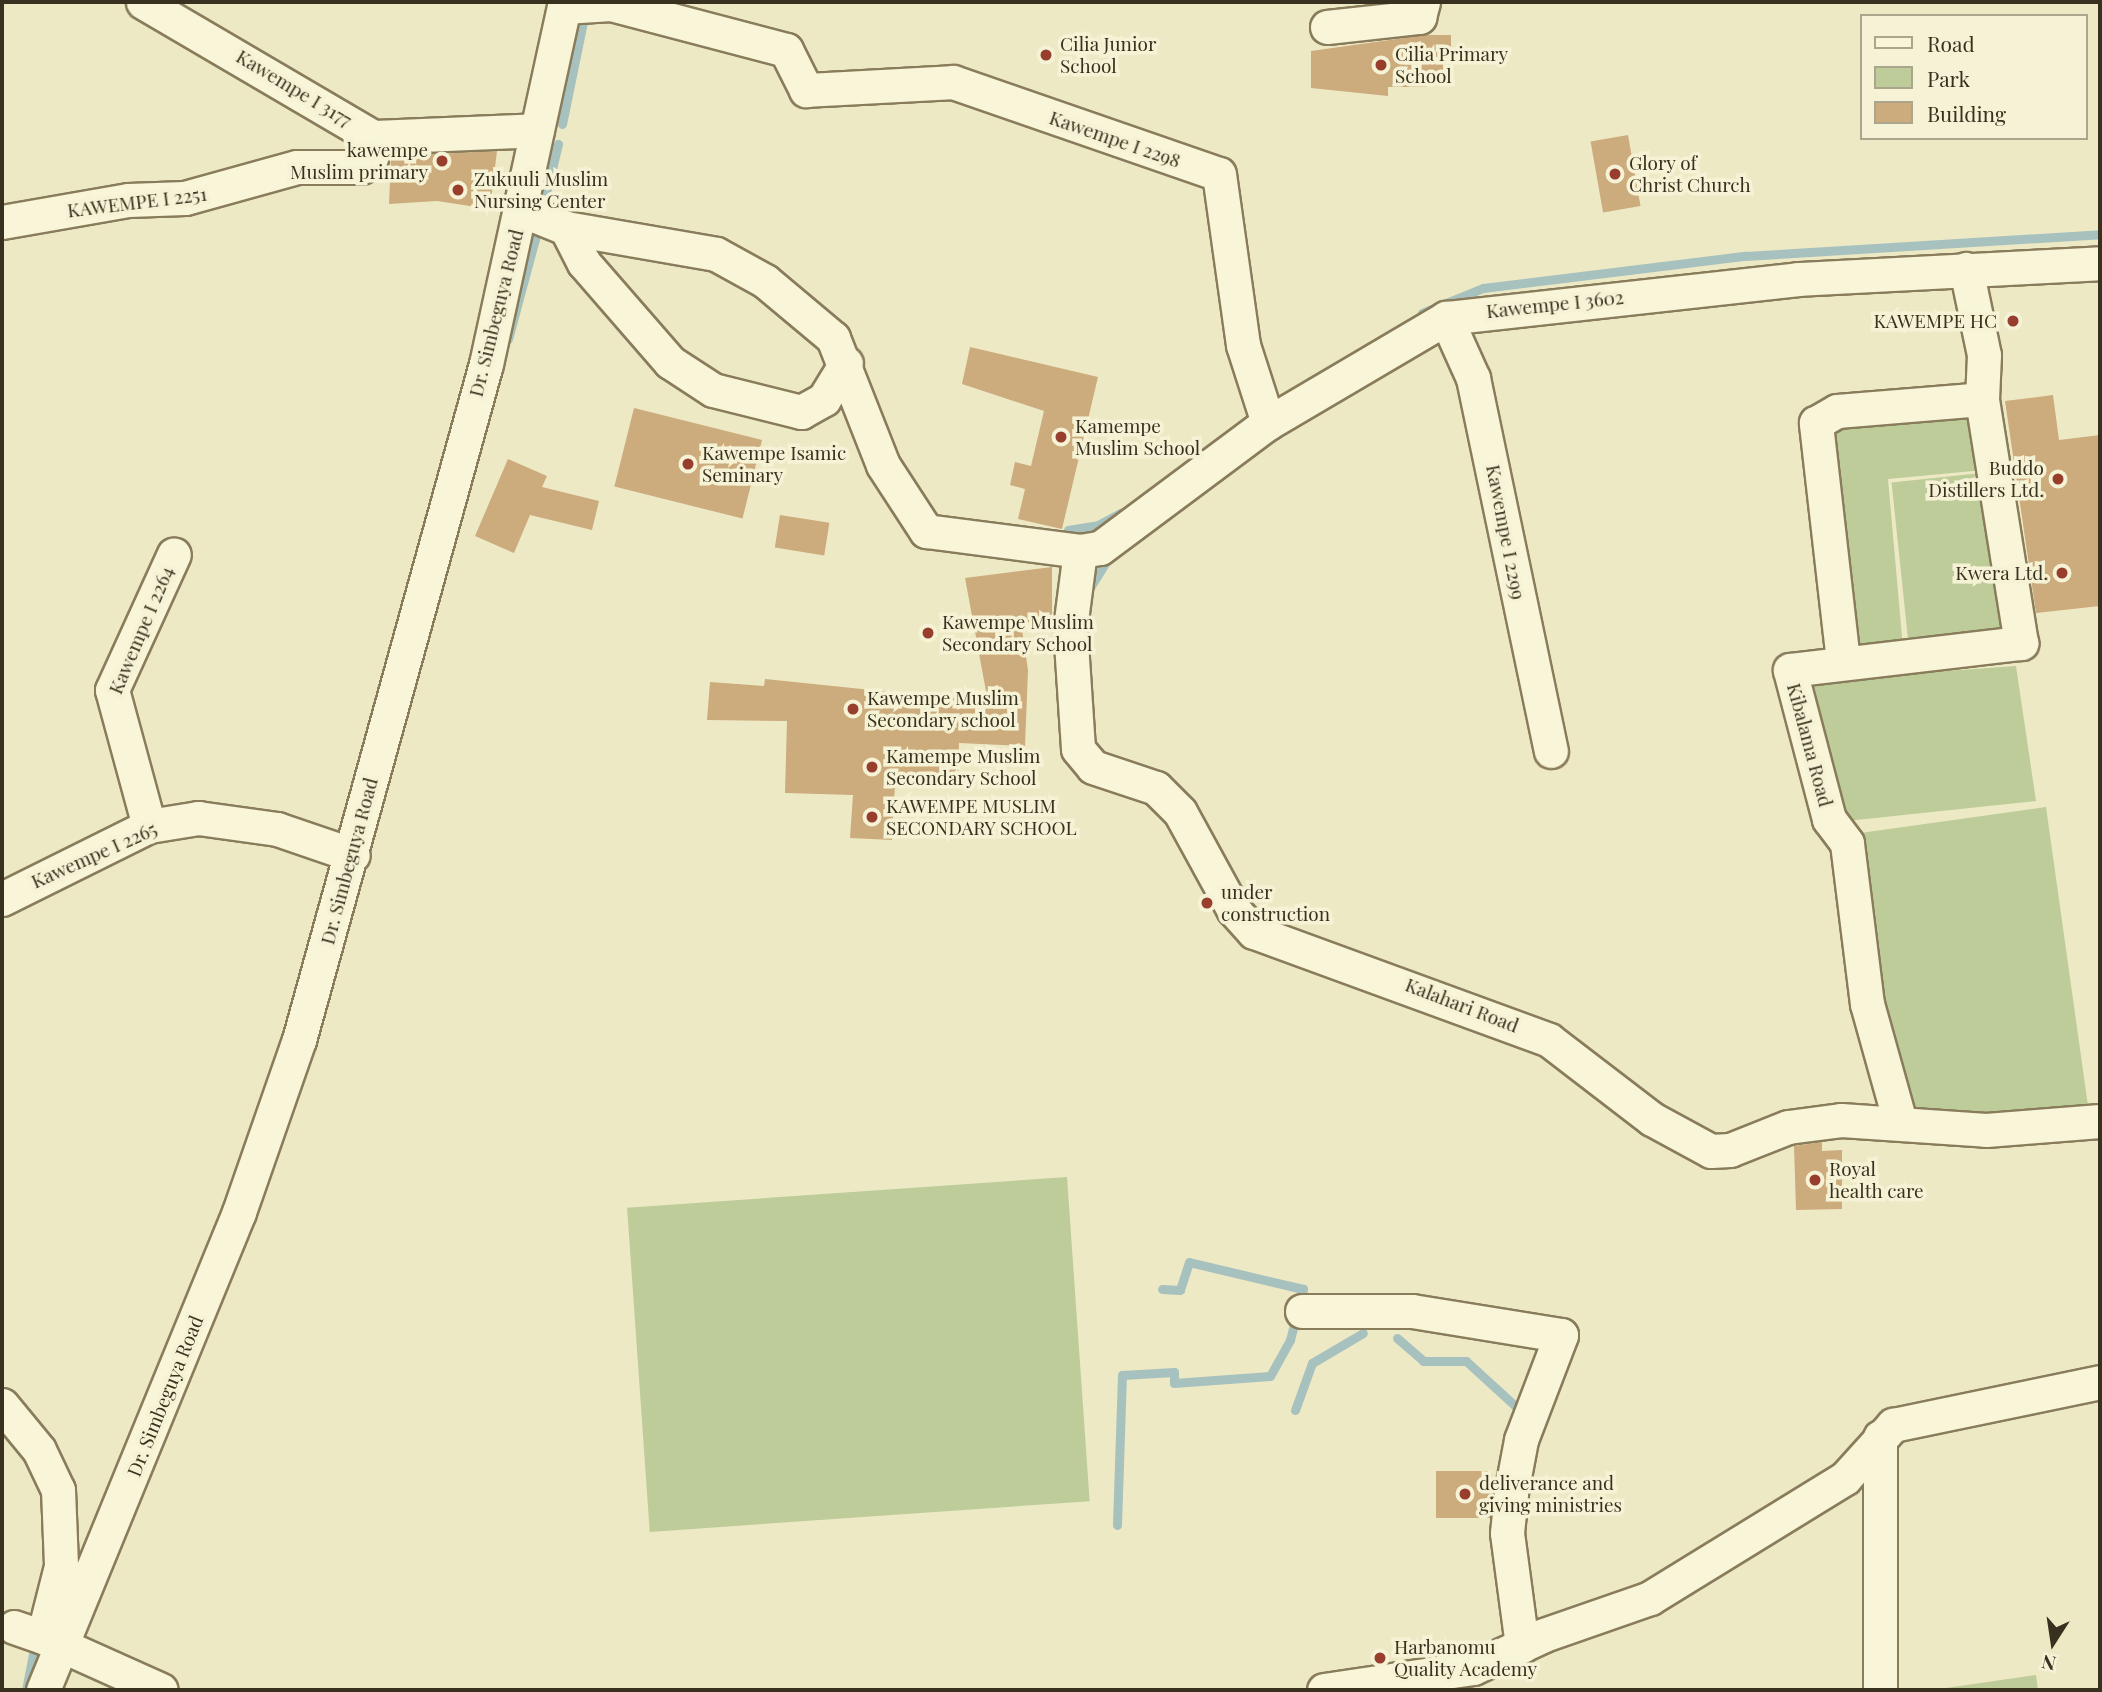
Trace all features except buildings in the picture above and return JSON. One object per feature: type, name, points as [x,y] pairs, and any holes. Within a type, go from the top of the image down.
[{"type":"street","name":"Kawempe I 3177","points":[[143,2],[324,103],[373,137],[537,130]]},
{"type":"street","points":[[1327,27],[1419,17],[1423,2]]},
{"type":"street","name":"Kawempe I 2298","points":[[564,4],[611,4],[786,50],[806,90],[953,82],[1219,174],[1243,345],[1268,424]]},
{"type":"street","name":"Dr. Simbeguya Road","points":[[43,1690],[40,1637],[239,1212],[299,1040],[353,855],[486,364],[564,4]]},
{"type":"street","name":"KAWEMPE I 2251","points":[[2,222],[128,200],[185,198],[297,167],[361,167],[370,158],[373,137]]},
{"type":"street","points":[[521,210],[566,228],[716,254],[814,318],[846,363],[883,465],[926,531],[1080,551]]},
{"type":"street","points":[[566,228],[584,262],[670,362],[713,390],[801,412],[824,399],[846,363]]},
{"type":"street","name":"Kawempe I 3602","points":[[1080,551],[1100,548],[1268,424],[1446,318],[1798,279],[2100,263]]},
{"type":"street","points":[[1843,661],[1816,423],[1837,411],[1982,399],[1984,355],[1966,269]]},
{"type":"street","name":"Kawempe I 2299","points":[[1446,318],[1473,378],[1551,751]]},
{"type":"street","name":"Kibalama Road","points":[[1900,1122],[1867,1004],[1847,843],[1829,818],[1790,670],[1843,661],[1926,658],[2021,643],[1982,399]]},
{"type":"street","name":"Kalahari Road","points":[[1080,551],[1070,628],[1078,749],[1093,768],[1156,788],[1180,812],[1233,909],[1254,932],[1549,1040],[1652,1119],[1712,1151],[1730,1150],[1787,1127],[1900,1122],[1986,1130],[2100,1121]]},
{"type":"street","name":"Kawempe I 2264","points":[[149,827],[112,690],[174,554]]},
{"type":"street","name":"Kawempe I 2265","points":[[2,899],[149,827],[198,818],[277,829],[353,855]]},
{"type":"street","points":[[1302,1311],[1412,1311],[1560,1335],[1521,1440],[1511,1493],[1507,1533],[1522,1646]]},
{"type":"street","points":[[1324,1690],[1473,1668],[1682,1581],[1845,1478],[1893,1425],[1980,1402],[2100,1382]]},
{"type":"street","points":[[2,1405],[39,1450],[58,1490],[61,1566],[40,1637],[161,1690]]},
{"type":"street","points":[[1880,1437],[1880,1690]]},
{"type":"green space","points":[[1979,417],[1984,470],[1888,479],[1903,648],[1844,653],[1824,430]]},
{"type":"green space","points":[[1991,472],[2009,639],[1909,650],[1892,482]]},
{"type":"green space","points":[[2016,666],[2036,801],[1837,822],[1807,681]]},
{"type":"green space","points":[[2046,807],[2088,1107],[1899,1134],[1857,834]]},
{"type":"green space","points":[[1067,1177],[1090,1501],[650,1532],[627,1208]]},
{"type":"green space","points":[[2036,1675],[2038,1690],[1932,1690]]},
{"type":"waterway","points":[[562,124],[585,12]]},
{"type":"waterway","points":[[543,206],[558,144]]},
{"type":"waterway","points":[[1422,313],[1483,288],[1745,256],[2100,234]]},
{"type":"waterway","points":[[508,339],[536,235]]},
{"type":"waterway","points":[[1068,530],[1098,525],[1122,512]]},
{"type":"waterway","points":[[1089,589],[1109,557]]},
{"type":"waterway","points":[[1117,1525],[1122,1375],[1174,1372],[1174,1383],[1270,1376],[1290,1340],[1303,1289],[1189,1262],[1180,1290],[1162,1289]]},
{"type":"waterway","points":[[1295,1410],[1312,1363],[1363,1333]]},
{"type":"waterway","points":[[1397,1338],[1423,1361],[1466,1361],[1524,1414]]},
{"type":"waterway","points":[[26,1690],[34,1649]]},
{"type":"place","name":"Cilia Junior School","points":[[1046,55]]},
{"type":"place","name":"Cilia Primary School","points":[[1381,65]]},
{"type":"place","name":"kawempe Muslim primary","points":[[442,161]]},
{"type":"place","name":"Glory of Christ Church","points":[[1615,174]]},
{"type":"place","name":"Zukuuli Muslim Nursing Center","points":[[458,190]]},
{"type":"place","name":"KAWEMPE HC","points":[[2013,321]]},
{"type":"place","name":"Kamempe Muslim School","points":[[1061,437]]},
{"type":"place","name":"Kawempe Isamic Seminary","points":[[688,464]]},
{"type":"place","name":"Buddo Distillers Ltd.","points":[[2058,479]]},
{"type":"place","name":"Kwera Ltd.","points":[[2062,573]]},
{"type":"place","name":"Kawempe Muslim Secondary School","points":[[928,633]]},
{"type":"place","name":"Kawempe Muslim Secondary school","points":[[853,709]]},
{"type":"place","name":"Kamempe Muslim Secondary School","points":[[872,767]]},
{"type":"place","name":"KAWEMPE MUSLIM SECONDARY SCHOOL","points":[[872,817]]},
{"type":"place","name":"under construction","points":[[1207,903]]},
{"type":"place","name":"Royal health care","points":[[1815,1180]]},
{"type":"place","name":"deliverance and giving ministries","points":[[1465,1494]]},
{"type":"place","name":"Harbanomu Quality Academy","points":[[1380,1658]]}]
